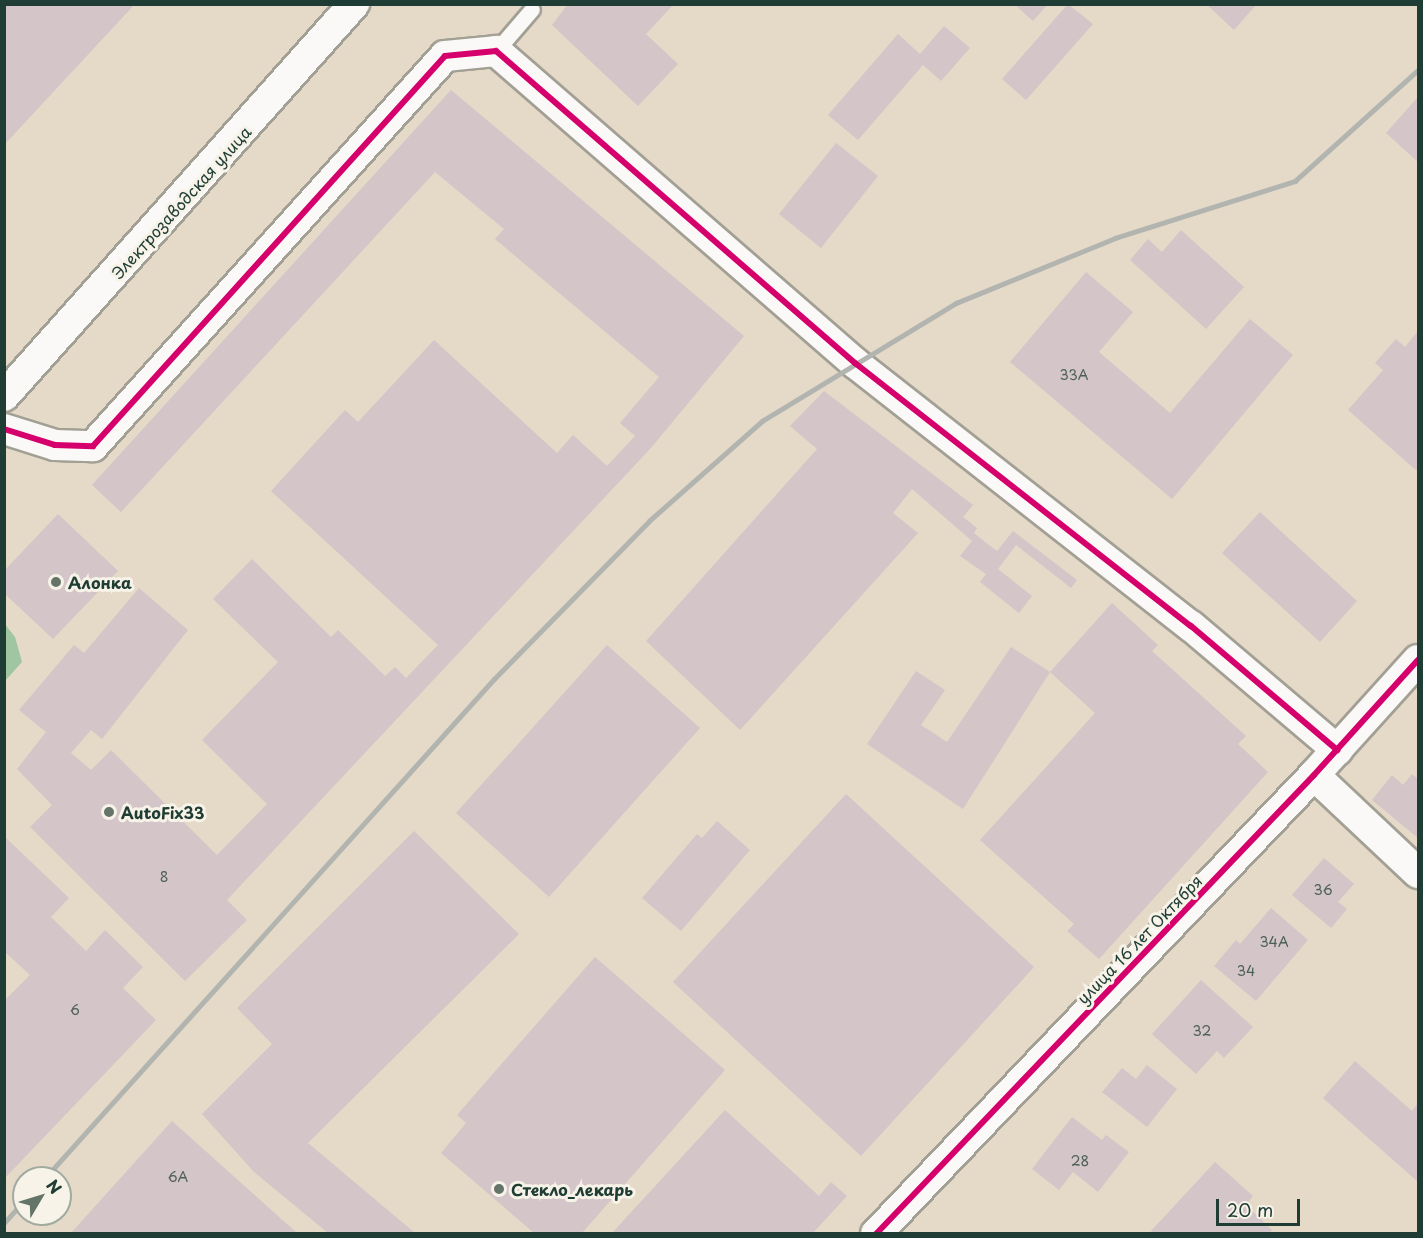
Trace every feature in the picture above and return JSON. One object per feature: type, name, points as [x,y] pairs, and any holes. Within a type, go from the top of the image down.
[{"type":"street","name":"Электрозаводская улица","points":[[4,396],[354,4]]},
{"type":"street","points":[[4,429],[55,445],[93,446],[445,56],[496,51],[855,363],[1191,626],[1337,750]]},
{"type":"street","name":"улица 16 лет Октября","points":[[876,1233],[1314,775],[1419,660]]},
{"type":"street","points":[[1314,775],[1419,873]]},
{"type":"lane","points":[[496,51],[532,9]]},
{"type":"green space","points":[[4,623],[15,637],[22,662],[5,681]]},
{"type":"building","points":[[4,4],[135,4],[4,145]]},
{"type":"building","points":[[568,4],[674,4],[646,34],[678,64],[638,106],[552,25]]},
{"type":"building","points":[[1014,4],[1048,4],[1033,21]]},
{"type":"building","points":[[1068,4],[1093,24],[1026,100],[1002,79]]},
{"type":"building","points":[[1206,4],[1257,4],[1234,30]]},
{"type":"building","points":[[944,26],[970,48],[941,81],[923,65],[858,140],[828,115],[898,34],[920,54]]},
{"type":"building","points":[[451,90],[744,336],[650,449],[227,900],[247,920],[185,981],[30,827],[52,805],[17,769],[46,732],[19,710],[74,645],[84,653],[139,588],[188,630],[102,739],[91,730],[71,753],[91,770],[111,750],[217,855],[267,804],[202,740],[278,662],[213,599],[252,559],[331,637],[338,630],[385,676],[395,667],[406,678],[438,645],[271,491],[345,410],[358,422],[434,340],[557,453],[573,435],[607,466],[635,436],[620,423],[659,377],[495,239],[504,229],[435,172],[121,512],[92,485]]},
{"type":"building","points":[[1418,97],[1418,162],[1386,133]]},
{"type":"building","points":[[836,143],[878,176],[821,248],[779,214]]},
{"type":"building","points":[[1181,230],[1244,287],[1206,329],[1130,260],[1148,239],[1162,252]]},
{"type":"building","points":[[1086,272],[1133,312],[1099,352],[1170,413],[1250,319],[1293,355],[1172,499],[1010,362]]},
{"type":"building","points":[[1418,331],[1418,472],[1348,410],[1383,370],[1375,363],[1396,339],[1405,347]]},
{"type":"building","points":[[824,391],[973,505],[963,517],[977,528],[974,533],[997,551],[1013,531],[1077,580],[1071,588],[1016,545],[998,569],[1032,596],[1019,613],[980,582],[986,574],[960,556],[972,541],[912,489],[893,513],[918,533],[740,730],[646,641],[817,449],[790,426]]},
{"type":"building","points":[[1260,512],[1357,601],[1320,642],[1222,553]]},
{"type":"building","name":"Алонка","points":[[58,514],[118,571],[53,639],[4,593],[4,571]]},
{"type":"building","points":[[1112,603],[1158,645],[1152,651],[1246,736],[1238,744],[1268,772],[1099,959],[1067,931],[1074,924],[980,840],[1095,713],[1050,672]]},
{"type":"building","points":[[607,645],[700,728],[549,897],[456,813]]},
{"type":"building","points":[[1011,647],[1050,672],[963,809],[867,744],[916,671],[945,690],[921,725],[947,742]]},
{"type":"building","points":[[1412,774],[1418,779],[1418,838],[1372,800],[1392,775],[1403,785]]},
{"type":"building","points":[[846,794],[1034,967],[861,1156],[673,982]]},
{"type":"building","points":[[717,821],[750,850],[681,931],[642,898],[697,834],[702,838]]},
{"type":"building","points":[[414,831],[519,934],[308,1143],[415,1233],[328,1233],[254,1172],[202,1114],[272,1044],[237,1008]]},
{"type":"building","points":[[4,836],[69,898],[51,917],[86,951],[105,930],[143,967],[123,988],[156,1020],[16,1166],[12,1166],[12,1171],[4,1179],[4,1001],[30,975],[4,951]]},
{"type":"building","points":[[1324,858],[1354,884],[1338,902],[1347,909],[1331,928],[1292,895]]},
{"type":"building","points":[[1271,908],[1308,940],[1256,1001],[1214,966],[1236,940],[1240,944]]},
{"type":"building","points":[[595,957],[725,1070],[582,1233],[534,1233],[441,1153],[466,1123],[457,1115]]},
{"type":"building","points":[[1201,980],[1253,1027],[1224,1058],[1217,1051],[1196,1074],[1152,1034]]},
{"type":"building","points":[[1355,1061],[1412,1111],[1418,1103],[1418,1182],[1323,1098]]},
{"type":"building","points":[[1147,1065],[1177,1089],[1147,1127],[1102,1092],[1122,1068],[1136,1079]]},
{"type":"building","points":[[725,1110],[819,1196],[831,1182],[847,1196],[813,1233],[612,1233]]},
{"type":"building","points":[[1072,1117],[1102,1140],[1106,1135],[1129,1152],[1098,1192],[1073,1172],[1059,1190],[1032,1169]]},
{"type":"building","points":[[172,1121],[297,1233],[71,1233]]},
{"type":"building","points":[[1215,1162],[1253,1196],[1246,1205],[1272,1230],[1269,1233],[1153,1233],[1151,1231]]},
{"type":"railway","points":[[56,1166],[494,679],[649,521],[762,421],[956,303],[1115,238],[1295,181],[1418,70]]},
{"type":"railway","points":[[4,1223],[12,1214]]},
{"type":"cycle path","points":[[4,429],[55,445],[93,446],[445,56],[496,51],[855,363],[1191,626],[1337,750]]},
{"type":"cycle path","points":[[876,1234],[1314,775],[1418,660]]},
{"type":"place","name":"Алонка","points":[[56,582]]},
{"type":"place","name":"AutoFix33","points":[[109,812]]},
{"type":"place","name":"Стекло_лекарь","points":[[499,1189]]}]
